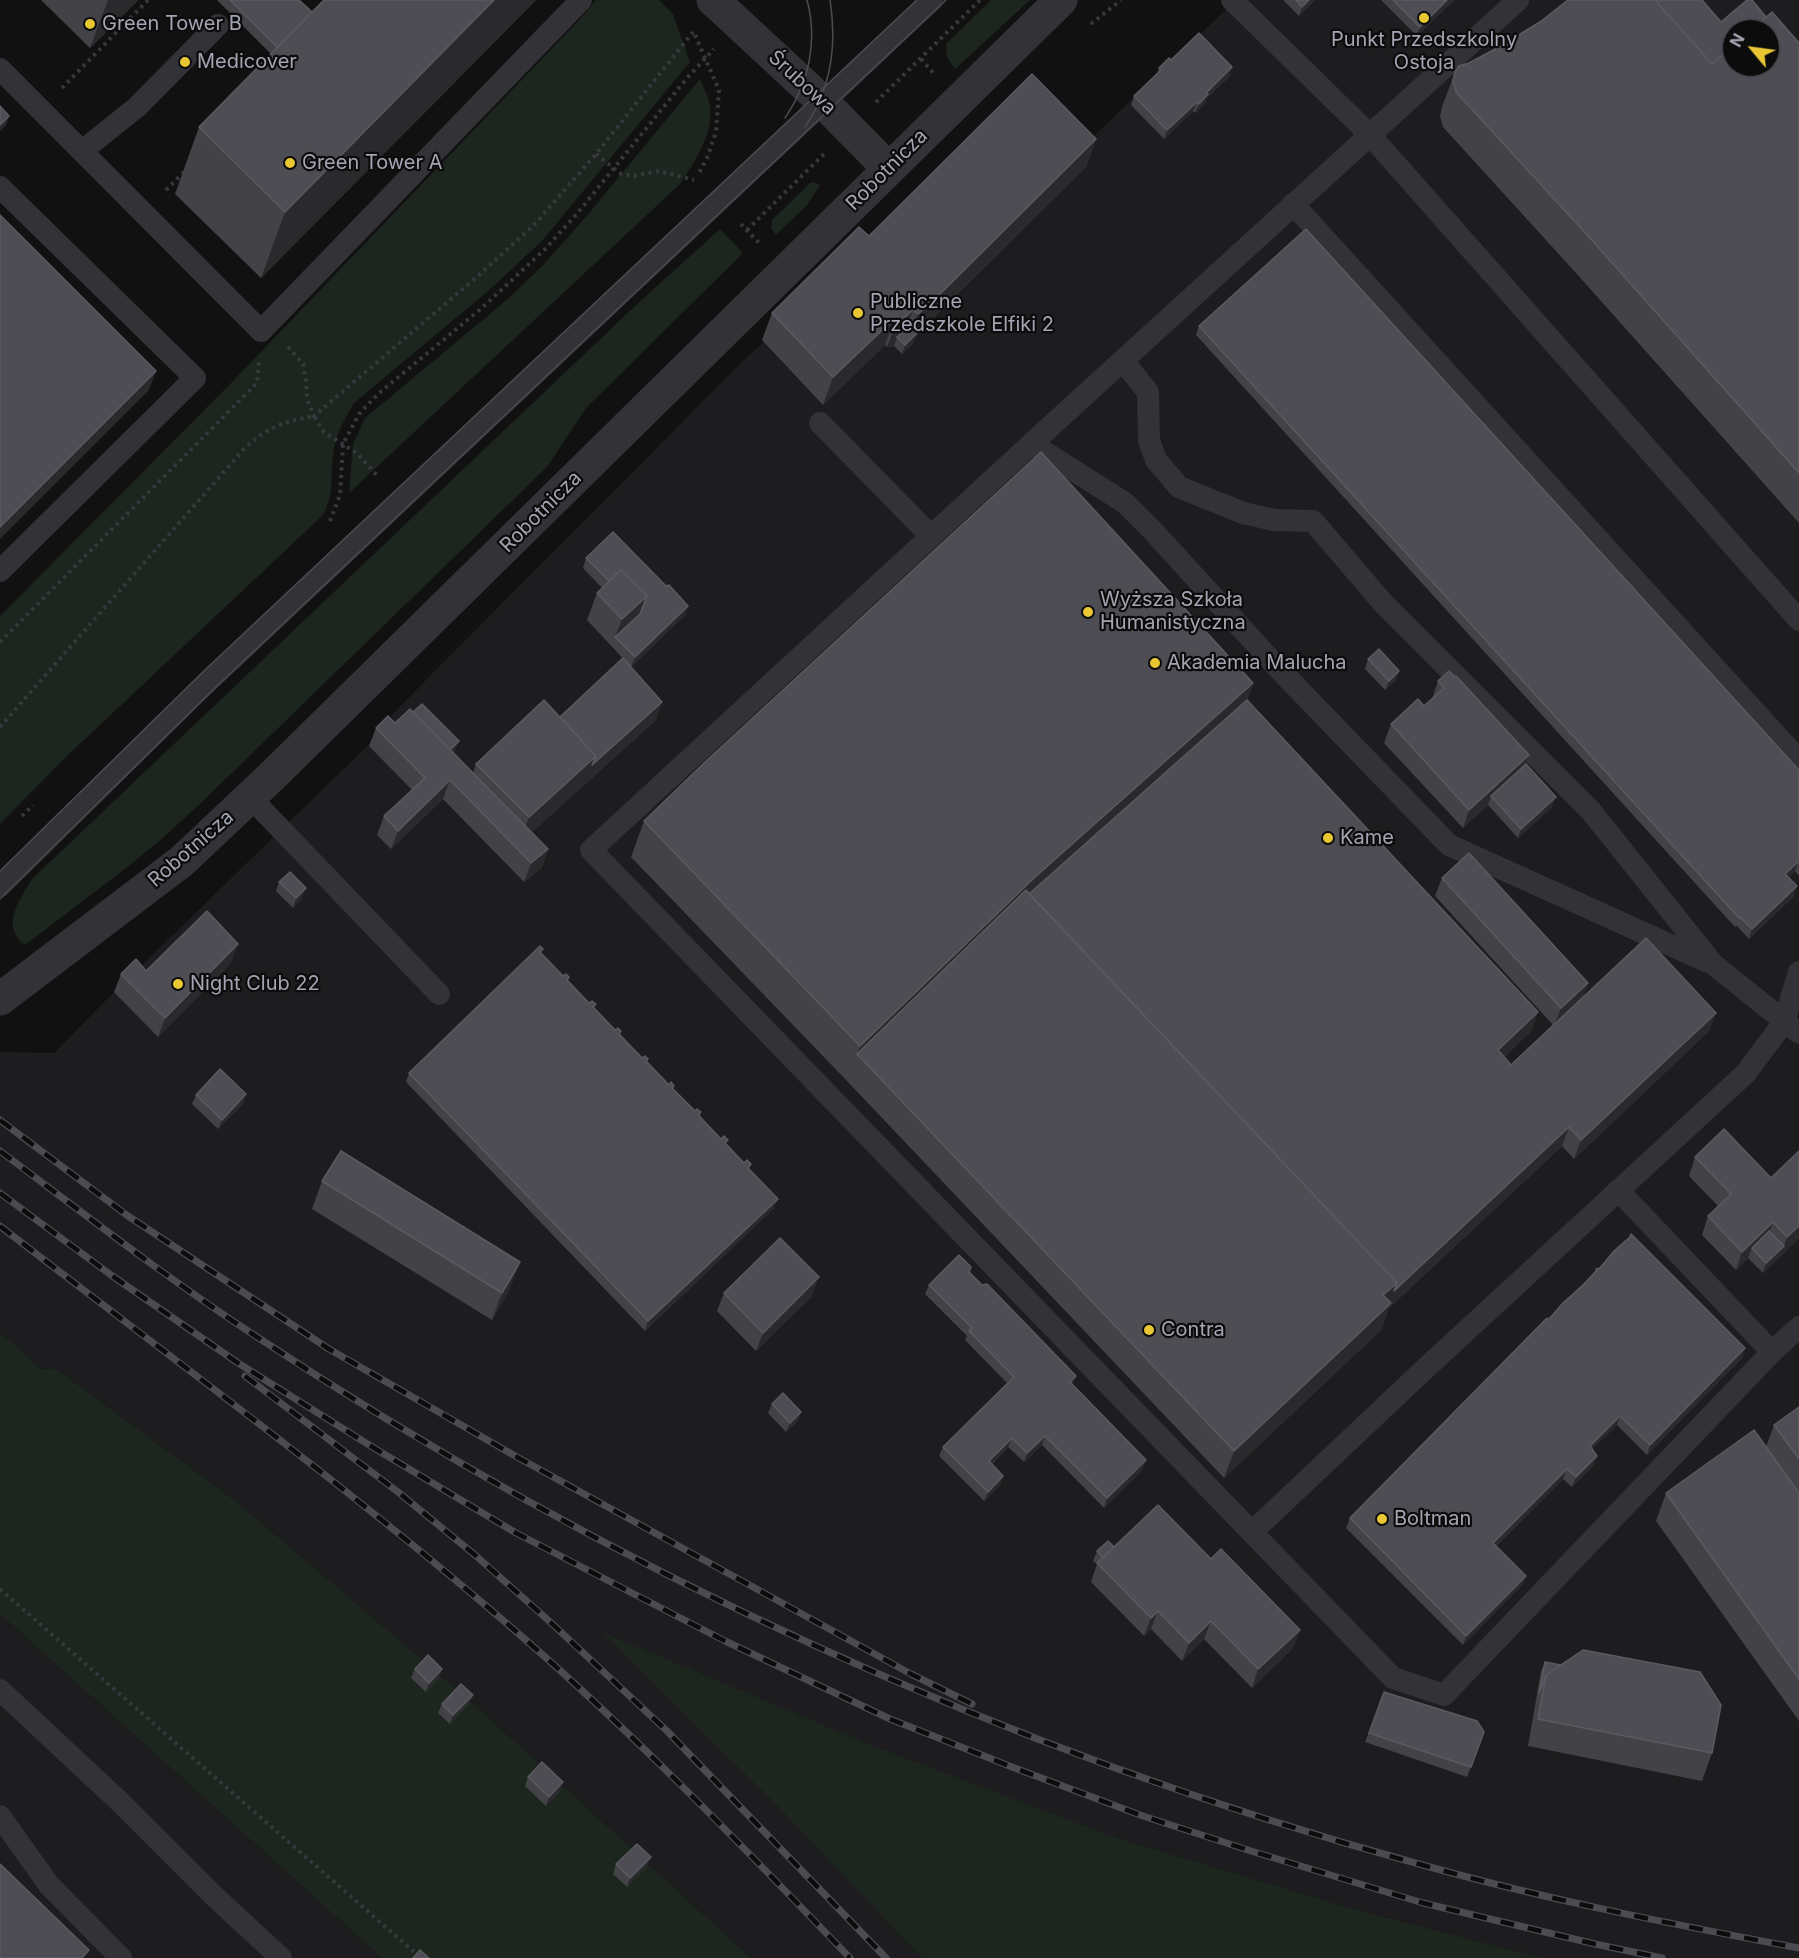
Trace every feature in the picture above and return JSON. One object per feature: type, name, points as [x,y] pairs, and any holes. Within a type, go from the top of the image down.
[{"type":"street","name":"Śrubowa","points":[[714,0],[823,102],[889,169]]},
{"type":"street","name":"Robotnicza","points":[[0,999],[182,861],[250,797],[1061,0]]},
{"type":"lane","points":[[0,69],[261,331],[580,0]]},
{"type":"lane","points":[[0,886],[199,690],[932,0]]},
{"type":"lane","points":[[1232,0],[1370,135],[1799,620]]},
{"type":"lane","points":[[1518,0],[591,850],[1393,1678],[1444,1695],[1772,1352],[1799,1328]]},
{"type":"lane","points":[[89,159],[218,25]]},
{"type":"lane","points":[[0,187],[195,378],[0,571]]},
{"type":"lane","points":[[1293,204],[1799,760]]},
{"type":"lane","points":[[1123,361],[1148,392],[1149,440],[1156,460],[1179,487],[1244,513],[1274,520],[1312,521],[1383,603],[1591,811],[1713,964],[1792,1028]]},
{"type":"lane","points":[[820,423],[931,537]]},
{"type":"lane","points":[[1032,444],[1125,503],[1285,675],[1449,845],[1713,964]]},
{"type":"lane","points":[[250,797],[439,994]]},
{"type":"lane","points":[[1252,1532],[1792,1028],[1799,972]]},
{"type":"lane","points":[[1618,1190],[1772,1352]]},
{"type":"lane","points":[[0,1690],[119,1801],[213,1895],[281,1958]]},
{"type":"lane","points":[[0,1816],[49,1886],[121,1958]]},
{"type":"path","points":[[40,109],[148,0]]},
{"type":"path","points":[[876,102],[981,0]]},
{"type":"path","points":[[0,727],[260,433],[286,422],[314,416],[478,276],[535,224],[596,154],[693,32],[719,90],[716,132],[707,158],[695,181]]},
{"type":"path","points":[[330,521],[340,495],[343,444],[359,414],[378,394],[483,307],[545,249],[704,59]]},
{"type":"path","points":[[921,59],[940,80]]},
{"type":"path","points":[[747,230],[825,153]]},
{"type":"path","points":[[596,154],[621,174],[634,176],[659,171],[700,184]]},
{"type":"path","points":[[144,214],[194,162]]},
{"type":"path","points":[[740,223],[764,248]]},
{"type":"path","points":[[0,642],[257,383],[261,331],[277,335],[303,364],[307,399],[324,432],[358,454],[379,478]]},
{"type":"path","points":[[0,1589],[421,1958]]},
{"type":"shaded area","points":[[596,0],[659,0],[673,14],[690,62],[542,241],[487,292],[354,403],[343,422],[336,441],[331,493],[323,515],[66,757],[0,824],[0,616],[235,379]]},
{"type":"shaded area","points":[[991,0],[1030,0],[955,69],[947,57],[946,44]]},
{"type":"shaded area","points":[[1236,0],[1799,0],[1799,1958],[1545,1958],[1364,1912],[1117,1838],[1045,1958],[751,1958],[476,1706],[233,1499],[55,1368],[41,1369],[0,1332],[0,1052],[54,1053],[394,720],[391,716],[424,682],[743,361],[1022,102],[1074,155]]},
{"type":"shaded area","points":[[700,79],[709,101],[710,124],[703,145],[680,184],[349,493],[353,444],[365,418],[509,298],[544,264]]},
{"type":"shaded area","points":[[813,182],[820,185],[808,204],[776,235],[771,228],[772,220]]},
{"type":"shaded area","points":[[720,229],[743,253],[586,408],[547,467],[201,803],[157,843],[25,945],[14,930],[14,913],[33,878],[635,306]]},
{"type":"shaded area","points":[[0,1332],[41,1369],[55,1368],[233,1499],[476,1706],[751,1958],[382,1958],[0,1614]]},
{"type":"shaded area","points":[[0,1614],[382,1958],[0,1958]]},
{"type":"shaded area","points":[[602,1632],[873,1746],[1117,1838],[1364,1912],[1545,1958],[922,1958],[779,1807]]},
{"type":"building","points":[[230,0],[299,0],[312,12],[277,47]]},
{"type":"building","points":[[324,0],[494,0],[285,212],[199,127]]},
{"type":"building","points":[[1296,0],[1309,0],[1302,7]]},
{"type":"building","points":[[1393,0],[1447,0],[1420,27]]},
{"type":"building","points":[[1568,0],[1655,0],[1712,64],[1721,56],[1721,78],[1781,78],[1781,22],[1799,43],[1799,473],[1589,237],[1456,92],[1453,81],[1459,66],[1499,47],[1540,22]]},
{"type":"building","points":[[1655,0],[1702,0],[1721,22],[1721,56],[1712,64]]},
{"type":"building","points":[[1747,0],[1752,0],[1766,17],[1726,18]]},
{"type":"building","points":[[1772,12],[1777,18],[1765,18]]},
{"type":"building","points":[[1199,33],[1232,67],[1207,92],[1208,94],[1199,104],[1197,102],[1167,130],[1134,96],[1161,70],[1159,68],[1169,58],[1171,60]]},
{"type":"building","points":[[1032,74],[1096,139],[933,301],[918,314],[913,310],[903,319],[895,318],[833,377],[772,313],[859,227],[869,236]]},
{"type":"building","points":[[0,106],[9,116],[0,125]]},
{"type":"building","points":[[0,215],[156,371],[0,527]]},
{"type":"building","points":[[1306,229],[1799,770],[1799,863],[1785,874],[1797,886],[1752,929],[1739,918],[1199,326]]},
{"type":"building","points":[[916,327],[917,333],[905,345],[897,337],[906,328],[911,332]]},
{"type":"building","points":[[1041,452],[1253,683],[1034,878],[860,1046],[644,821]]},
{"type":"building","points":[[613,532],[688,606],[635,657],[615,637],[640,614],[647,596],[621,570],[609,581],[586,558]]},
{"type":"building","points":[[621,570],[647,596],[622,619],[597,593]]},
{"type":"building","points":[[1379,649],[1399,671],[1389,681],[1368,659]]},
{"type":"building","points":[[623,658],[662,702],[592,765],[596,756],[560,717]]},
{"type":"building","points":[[1449,671],[1529,755],[1469,810],[1391,724],[1418,699],[1424,706],[1444,688],[1438,681]]},
{"type":"building","points":[[544,700],[596,756],[529,817],[476,764]]},
{"type":"building","points":[[1247,700],[1538,1012],[1498,1050],[1511,1065],[1646,938],[1716,1013],[1581,1140],[1569,1127],[1394,1291],[1397,1283],[1029,894]]},
{"type":"building","points":[[422,704],[459,741],[450,750],[413,712]]},
{"type":"building","points":[[410,709],[548,849],[531,863],[450,780],[398,831],[384,816],[425,778],[376,728],[388,716],[395,723]]},
{"type":"building","points":[[1526,764],[1556,797],[1521,829],[1491,796]]},
{"type":"building","points":[[1469,853],[1588,983],[1561,1008],[1442,878]]},
{"type":"building","points":[[290,872],[306,888],[296,898],[279,882]]},
{"type":"building","points":[[1026,890],[1397,1283],[1383,1295],[1391,1303],[1234,1451],[857,1054]]},
{"type":"building","name":"Night Club 22","points":[[207,911],[238,944],[165,1018],[121,974],[136,959],[146,971]]},
{"type":"building","points":[[540,946],[543,949],[540,952],[563,976],[566,974],[569,977],[567,980],[589,1003],[592,1001],[596,1004],[593,1007],[615,1030],[618,1028],[621,1031],[619,1034],[642,1058],[645,1056],[648,1059],[646,1061],[669,1085],[671,1082],[674,1086],[672,1088],[695,1111],[697,1109],[701,1112],[700,1117],[721,1139],[724,1136],[728,1140],[725,1143],[744,1163],[747,1160],[751,1164],[748,1168],[778,1199],[648,1321],[409,1073]]},
{"type":"building","points":[[220,1069],[246,1094],[222,1120],[196,1095]]},
{"type":"building","points":[[1724,1129],[1771,1178],[1799,1151],[1799,1226],[1787,1237],[1773,1222],[1742,1252],[1708,1216],[1731,1194],[1695,1157]]},
{"type":"building","points":[[341,1151],[520,1262],[502,1293],[322,1181]]},
{"type":"building","points":[[1769,1231],[1784,1246],[1766,1263],[1752,1248]]},
{"type":"building","points":[[1631,1234],[1745,1348],[1650,1445],[1620,1416],[1590,1446],[1597,1456],[1576,1477],[1567,1469],[1493,1543],[1526,1576],[1466,1636],[1350,1518],[1546,1319],[1550,1318],[1583,1285],[1596,1269],[1600,1268]]},
{"type":"building","points":[[780,1238],[819,1277],[763,1333],[724,1293]]},
{"type":"building","points":[[959,1255],[971,1267],[969,1272],[982,1285],[987,1284],[1076,1376],[1070,1382],[1146,1460],[1107,1498],[1045,1436],[1027,1453],[1012,1438],[989,1461],[1003,1476],[988,1492],[943,1447],[1014,1377],[969,1331],[972,1328],[929,1285]]},
{"type":"building","points":[[783,1393],[801,1412],[790,1423],[772,1404]]},
{"type":"building","points":[[1799,1407],[1799,1459],[1774,1425]]},
{"type":"building","points":[[1754,1430],[1799,1493],[1799,1679],[1666,1493]]},
{"type":"building","points":[[1158,1505],[1211,1559],[1221,1549],[1300,1630],[1258,1669],[1211,1621],[1189,1643],[1158,1611],[1151,1618],[1097,1563]]},
{"type":"building","points":[[1108,1541],[1114,1547],[1103,1558],[1097,1551]]},
{"type":"building","points":[[1583,1650],[1700,1672],[1721,1705],[1712,1753],[1538,1719],[1546,1675]]},
{"type":"building","points":[[428,1655],[442,1669],[429,1683],[415,1669]]},
{"type":"building","points":[[1545,1662],[1561,1665],[1546,1675],[1539,1693]]},
{"type":"building","points":[[461,1684],[473,1695],[453,1715],[442,1704]]},
{"type":"building","points":[[1384,1692],[1477,1721],[1484,1732],[1471,1767],[1369,1733]]},
{"type":"building","points":[[542,1762],[563,1782],[549,1797],[528,1777]]},
{"type":"building","points":[[637,1844],[651,1857],[630,1878],[616,1864]]},
{"type":"building","points":[[0,1864],[89,1950],[82,1958],[0,1958]]},
{"type":"building","points":[[420,1950],[429,1958],[413,1958]]},
{"type":"tram line","points":[[785,118],[800,91],[809,61],[812,31],[807,0]]},
{"type":"tram line","points":[[805,127],[821,97],[830,66],[833,33],[830,0]]},
{"type":"tram line","points":[[0,871],[205,670],[917,0]]},
{"type":"tram line","points":[[0,899],[218,685],[946,0]]},
{"type":"railway","points":[[0,1120],[128,1216],[329,1349],[517,1457],[911,1674],[972,1704]]},
{"type":"railway","points":[[0,1151],[187,1289],[251,1333],[387,1419],[526,1500],[668,1575],[814,1645],[961,1709],[1112,1767],[1264,1818],[1513,1889],[1799,1948]]},
{"type":"railway","points":[[0,1193],[111,1275],[238,1363],[516,1533],[725,1641],[890,1719],[1140,1815],[1251,1851],[1423,1903],[1662,1958]]},
{"type":"railway","points":[[0,1226],[366,1507],[533,1646],[627,1732],[850,1958]]},
{"type":"railway","points":[[245,1376],[398,1492],[475,1555],[548,1620],[667,1731],[886,1958]]},
{"type":"place","name":"Punkt Przedszkolny Ostoja","points":[[1424,18]]},
{"type":"place","name":"Green Tower B","points":[[90,24]]},
{"type":"place","name":"Medicover","points":[[185,62]]},
{"type":"place","name":"Green Tower A","points":[[290,163]]},
{"type":"place","name":"Publiczne Przedszkole Elfiki 2","points":[[858,313]]},
{"type":"place","name":"Wyższa Szkoła Humanistyczna","points":[[1088,612]]},
{"type":"place","name":"Akademia Malucha","points":[[1155,663]]},
{"type":"place","name":"Kame","points":[[1328,838]]},
{"type":"place","name":"Night Club 22","points":[[178,984]]},
{"type":"place","name":"Contra","points":[[1149,1330]]},
{"type":"place","name":"Boltman","points":[[1382,1519]]}]
